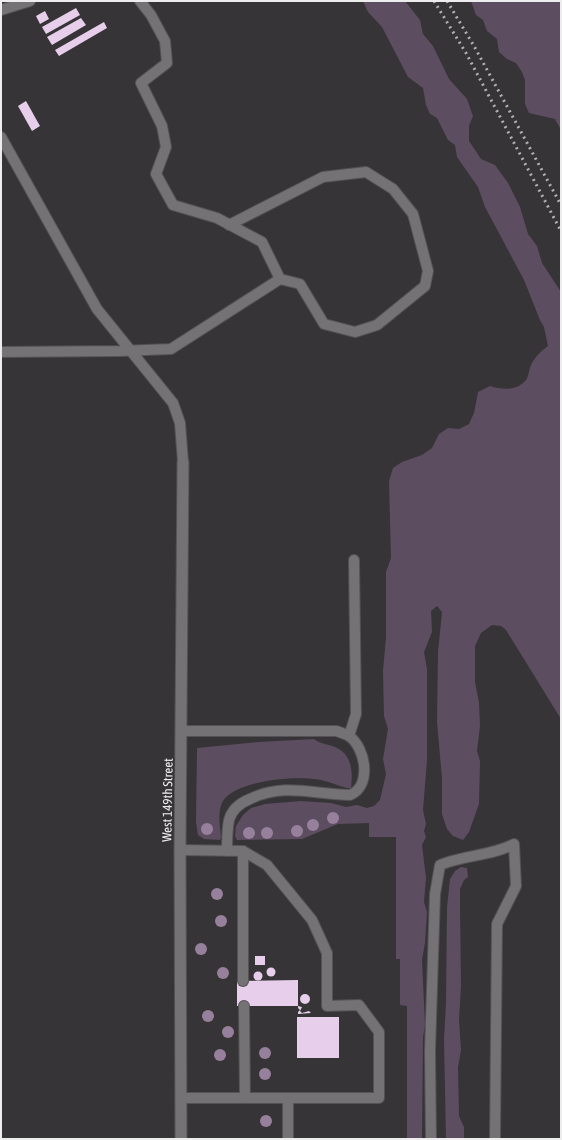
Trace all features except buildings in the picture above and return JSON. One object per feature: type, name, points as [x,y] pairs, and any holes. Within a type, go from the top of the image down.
[{"type":"street","name":"West 149th Street","points":[[181,1139],[180,850],[184,462]]},
{"type":"lane","points":[[1,10],[30,1]]},
{"type":"lane","points":[[140,1],[151,15],[165,41],[167,63],[141,83],[162,126],[166,147],[156,174],[173,205],[217,218],[262,242],[280,279]]},
{"type":"lane","points":[[1,137],[97,308],[173,403],[180,423],[184,462]]},
{"type":"lane","points":[[1,352],[131,351],[171,349],[280,279],[300,284],[324,324],[355,332],[377,325],[425,286],[428,271],[413,214],[393,189],[366,172],[323,177],[229,224]]},
{"type":"lane","points":[[349,736],[356,714],[354,560]]},
{"type":"lane","points":[[181,731],[337,731],[349,736],[357,747],[364,761],[364,778],[358,792],[344,795],[294,790],[274,790],[254,797],[235,808],[230,819],[227,851]]},
{"type":"lane","points":[[431,1139],[430,1043],[435,894],[440,866],[454,859],[504,850],[514,844],[516,886],[497,924],[495,1139]]},
{"type":"lane","points":[[180,850],[243,851],[267,865],[312,920],[327,953],[327,1006],[359,1005],[379,1032],[379,1098],[182,1098]]},
{"type":"lane","points":[[243,851],[243,981]]},
{"type":"lane","points":[[244,1006],[245,1098]]},
{"type":"lane","points":[[288,1099],[288,1139]]},
{"type":"shaded area","points":[[363,1],[405,1],[420,20],[423,34],[433,46],[449,79],[467,99],[473,116],[469,126],[469,141],[481,159],[495,165],[508,183],[520,207],[528,234],[537,246],[542,263],[561,292],[561,719],[506,630],[501,626],[492,625],[481,633],[475,646],[475,682],[479,703],[480,726],[477,751],[480,761],[479,804],[469,832],[463,840],[453,836],[447,829],[442,814],[442,778],[437,722],[438,652],[442,612],[437,606],[431,611],[432,632],[424,652],[427,669],[427,760],[423,810],[426,824],[424,831],[426,837],[422,845],[426,878],[424,902],[427,912],[425,943],[422,960],[425,1025],[423,1037],[422,1139],[407,1139],[407,1006],[400,1005],[400,959],[396,959],[396,837],[369,837],[369,823],[338,824],[302,839],[237,840],[235,836],[236,826],[243,815],[251,808],[265,804],[301,801],[331,803],[346,807],[357,805],[367,808],[374,806],[380,800],[386,774],[383,759],[388,729],[384,716],[383,671],[386,637],[386,572],[391,558],[389,481],[393,468],[402,462],[422,455],[432,448],[439,434],[448,428],[459,429],[469,424],[474,413],[478,392],[490,386],[509,389],[522,384],[527,378],[534,359],[548,346],[544,327],[524,280],[485,207],[478,187],[457,157],[455,145],[448,140],[437,118],[430,114],[426,105],[423,88],[408,77],[382,27],[368,12]]},
{"type":"shaded area","points":[[471,1],[561,1],[561,130],[555,119],[529,113],[525,104],[525,80],[522,72],[516,63],[507,59],[499,52],[497,39],[487,31],[483,20],[476,15]]},
{"type":"shaded area","points":[[314,739],[335,747],[345,754],[350,764],[352,776],[351,788],[321,780],[298,778],[254,784],[241,788],[230,794],[223,801],[219,814],[220,840],[204,839],[198,835],[196,822],[197,748],[259,742]]},
{"type":"shaded area","points":[[461,867],[467,868],[468,877],[464,880],[460,889],[461,985],[459,1020],[461,1050],[458,1067],[459,1116],[464,1127],[464,1139],[446,1139],[444,1039],[447,908],[450,879],[455,871]]},
{"type":"railway","points":[[434,1],[466,53],[561,231]]},
{"type":"railway","points":[[447,1],[474,46],[561,205]]}]
